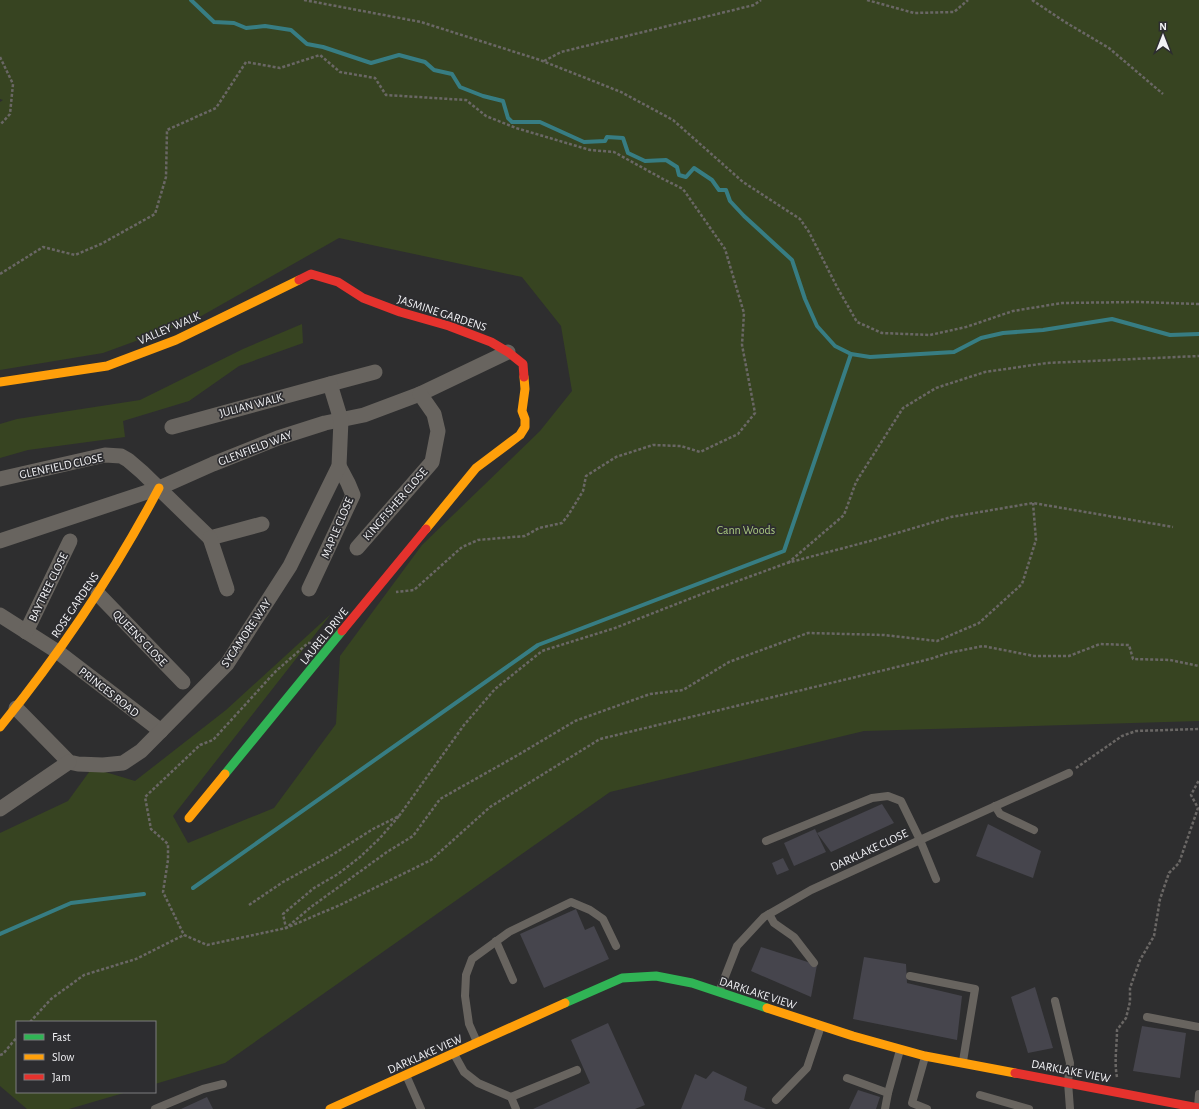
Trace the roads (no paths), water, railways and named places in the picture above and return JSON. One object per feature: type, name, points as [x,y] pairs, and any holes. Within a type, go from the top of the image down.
[{"type":"street","name":"VALLEY WALK","points":[[0,382],[107,366],[176,340],[311,274],[338,282]]},
{"type":"street","name":"JASMINE GARDENS","points":[[338,282],[363,298],[400,312],[449,326],[491,342],[508,352],[523,364],[525,389],[522,411],[525,419],[525,427]]},
{"type":"street","name":"GLENFIELD WAY","points":[[0,541],[159,488],[278,438],[325,423],[364,415],[420,394],[508,352]]},
{"type":"street","name":"JULIAN WALK","points":[[172,427],[375,372]]},
{"type":"street","points":[[330,384],[341,420]]},
{"type":"street","name":"KINGFISHER CLOSE","points":[[357,548],[432,462],[438,431],[434,414],[420,394]]},
{"type":"street","name":"SYCAMORE WAY","points":[[69,762],[78,764],[103,765],[123,763],[141,752],[227,664],[290,566],[339,466],[341,420]]},
{"type":"street","name":"LAUREL DRIVE","points":[[189,818],[476,468],[520,435],[525,427]]},
{"type":"street","name":"GLENFIELD CLOSE","points":[[0,479],[105,455],[121,456],[142,472],[210,538]]},
{"type":"street","name":"MAPLE CLOSE","points":[[310,589],[353,495],[339,466]]},
{"type":"street","name":"ROSE GARDENS","points":[[0,727],[58,652],[98,594],[139,526],[159,488]]},
{"type":"street","points":[[227,589],[210,538],[262,524]]},
{"type":"street","name":"BAYTREE CLOSE","points":[[26,632],[70,541]]},
{"type":"street","name":"QUEENS CLOSE","points":[[98,594],[183,682]]},
{"type":"street","name":"PRINCES ROAD","points":[[0,615],[58,652],[160,731]]},
{"type":"street","points":[[0,810],[69,762],[16,708]]},
{"type":"street","name":"DARKLAKE VIEW","points":[[330,1109],[622,978],[656,976],[692,983],[852,1036],[925,1056],[1128,1094],[1137,1099],[1198,1108]]},
{"type":"lane","name":"DARKLAKE CLOSE","points":[[719,993],[737,946],[764,917],[811,890],[1070,773]]},
{"type":"lane","points":[[766,841],[872,798],[888,796],[901,801],[920,840],[936,879]]},
{"type":"lane","points":[[996,806],[1000,814],[1034,830]]},
{"type":"lane","points":[[478,1043],[469,1024],[465,996],[466,975],[472,959],[496,941],[510,932],[571,902],[590,910],[603,919],[616,946]]},
{"type":"lane","points":[[769,914],[774,923],[794,937],[814,963]]},
{"type":"lane","points":[[496,941],[513,980]]},
{"type":"lane","points":[[910,976],[975,989],[963,1062]]},
{"type":"lane","points":[[1055,1001],[1070,1063],[1068,1082],[1070,1109]]},
{"type":"lane","points":[[1147,1017],[1199,1027]]},
{"type":"lane","points":[[776,1100],[807,1068],[821,1026]]},
{"type":"lane","points":[[885,1109],[888,1093],[901,1049]]},
{"type":"lane","points":[[454,1054],[464,1072],[478,1083],[511,1097],[516,1109]]},
{"type":"lane","points":[[925,1056],[911,1106],[927,1109]]},
{"type":"lane","points":[[511,1097],[577,1070]]},
{"type":"lane","points":[[406,1075],[421,1109]]},
{"type":"lane","points":[[847,1078],[888,1093]]},
{"type":"lane","points":[[154,1109],[203,1089],[223,1084]]},
{"type":"lane","points":[[1198,1108],[1199,1094]]},
{"type":"lane","points":[[980,1095],[1029,1109]]},
{"type":"waterway","points":[[191,0],[214,22],[234,23],[246,28],[265,26],[291,30],[307,44],[323,47],[371,63],[399,55],[425,62],[434,70],[452,74],[460,87],[483,96],[503,101],[508,118],[512,122],[540,122],[584,142],[605,141],[607,137],[623,138],[628,153],[645,161],[666,160],[677,167],[679,175],[686,177],[694,168],[712,180],[719,190],[726,190],[730,201],[744,216],[792,260],[805,299],[817,326],[835,346],[851,354],[870,357],[954,352],[981,338],[1003,333],[1043,330],[1112,319],[1170,335],[1199,334]]},
{"type":"waterway","points":[[193,888],[538,645],[784,551],[851,354]]},
{"type":"waterway","points":[[0,934],[71,903],[144,894]]},
{"type":"park label","name":"Cann Woods","points":[[746,530]]}]
